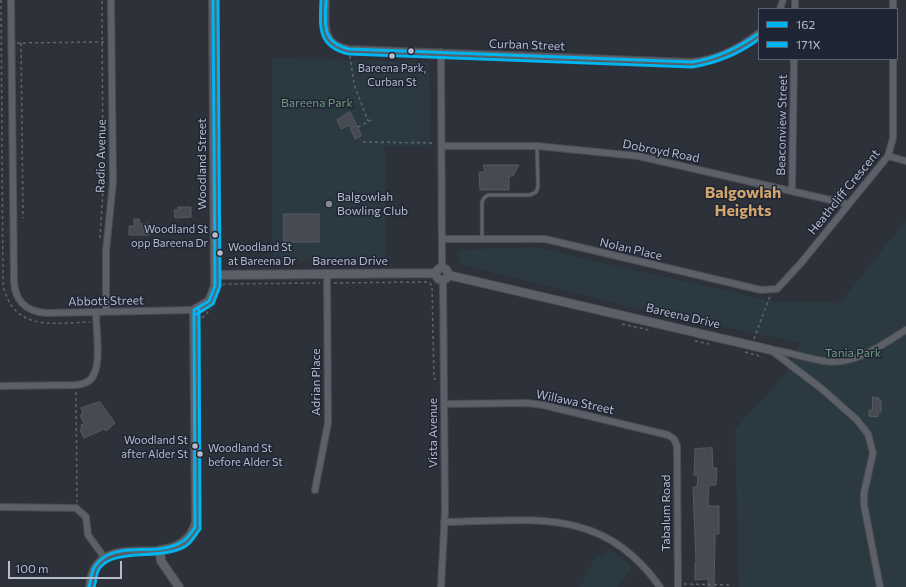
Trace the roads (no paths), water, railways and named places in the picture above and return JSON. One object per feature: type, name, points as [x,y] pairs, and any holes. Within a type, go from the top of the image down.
[{"type":"street","name":"Abbott Street","points":[[11,0],[14,288],[21,304],[38,312],[194,310]]},
{"type":"street","name":"Radio Avenue","points":[[106,312],[106,252],[113,182],[111,0]]},
{"type":"street","name":"Woodland Street","points":[[194,310],[205,305],[213,296],[215,275],[213,0]]},
{"type":"street","name":"Curban Street","points":[[326,0],[327,34],[330,41],[337,46],[349,49],[692,62],[721,56],[737,48],[758,34]]},
{"type":"street","points":[[441,52],[443,238],[437,274],[438,277],[445,277]]},
{"type":"street","name":"Beaconview Street","points":[[792,190],[794,60]]},
{"type":"street","name":"Heathcliff Crescent","points":[[771,291],[780,287],[801,263],[888,156],[893,138],[893,60]]},
{"type":"street","name":"Dobroyd Road","points":[[443,146],[537,146],[638,156],[848,204]]},
{"type":"street","points":[[888,156],[906,161]]},
{"type":"street","name":"Nolan Place","points":[[443,238],[545,239],[761,290],[771,291]]},
{"type":"street","name":"Bareena Drive","points":[[215,275],[327,273],[437,274]]},
{"type":"street","name":"Adrian Place","points":[[315,490],[328,423],[327,273]]},
{"type":"street","name":"Bareena Drive","points":[[445,277],[826,362],[848,360],[871,351],[906,330]]},
{"type":"street","name":"Vista Avenue","points":[[441,587],[444,522],[445,277]]},
{"type":"street","points":[[89,587],[94,568],[104,557],[118,551],[160,550],[177,546],[184,542],[192,533],[196,520],[194,310]]},
{"type":"street","points":[[0,386],[76,385],[91,379],[96,369],[96,312]]},
{"type":"street","points":[[772,350],[853,417],[865,429],[870,438],[872,458],[864,493],[864,505],[880,587]]},
{"type":"street","points":[[798,370],[795,361],[797,358],[803,356]]},
{"type":"street","name":"Willawa Street","points":[[444,404],[527,403],[543,405],[668,435],[674,439]]},
{"type":"street","name":"Tabalum Road","points":[[674,439],[676,446],[678,586]]},
{"type":"street","points":[[0,507],[76,508],[86,517],[88,535],[104,557]]},
{"type":"street","points":[[444,522],[549,521],[568,523],[595,531],[614,542],[634,557],[660,587]]},
{"type":"street","points":[[160,550],[161,561],[179,587]]},
{"type":"lane","points":[[482,238],[482,202],[484,198],[488,195],[530,195],[536,192],[538,187],[537,146]]},
{"type":"place","name":"Bareena Park, Curban St","points":[[392,56]]},
{"type":"place","name":"Balgowlah Bowling Club","points":[[329,204]]},
{"type":"place","name":"Woodland St opp Bareena Dr","points":[[215,235]]},
{"type":"place","name":"Woodland St at Bareena Dr","points":[[220,253]]},
{"type":"place","name":"Woodland St after Alder St","points":[[195,446]]},
{"type":"place","name":"Woodland St before Alder St","points":[[200,454]]},
{"type":"district","name":"Balgowlah Heights","points":[[743,202]]},
{"type":"park label","name":"Bareena Park","points":[[317,103]]},
{"type":"park label","name":"Tania Park","points":[[853,353]]}]
